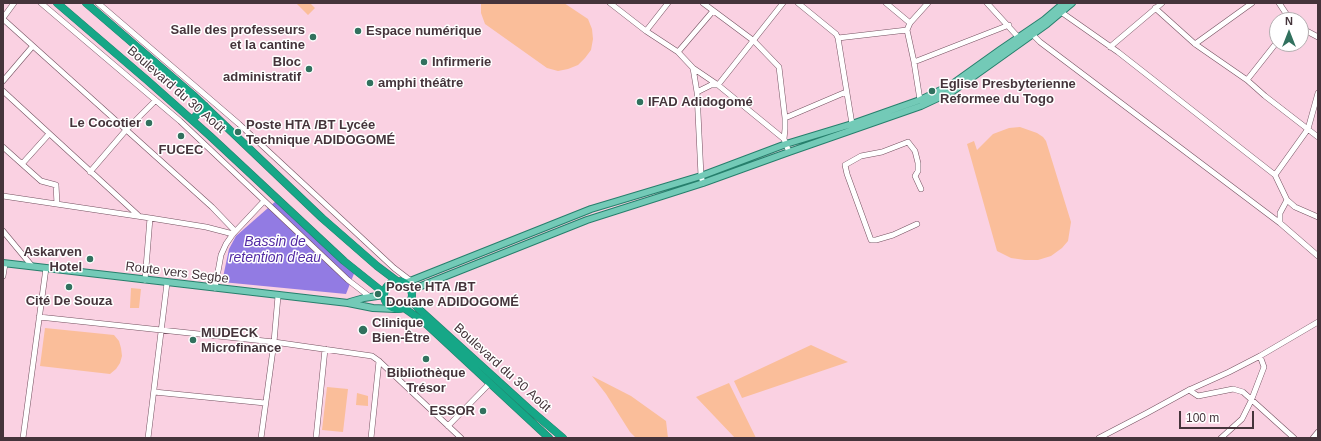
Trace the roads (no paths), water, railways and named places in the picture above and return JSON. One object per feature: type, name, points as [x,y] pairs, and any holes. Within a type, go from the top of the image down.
[{"type":"highway","name":"Boulevard du 30 Août","points":[[56,3],[192,120],[344,261],[384,294]]},
{"type":"highway","name":"Boulevard du 30 Août","points":[[86,3],[205,106],[322,218],[377,266],[404,282]]},
{"type":"highway","points":[[192,120],[205,106]]},
{"type":"highway","points":[[404,282],[411,290],[412,298],[409,304],[404,308],[395,309],[385,302],[384,294],[389,285],[404,282]]},
{"type":"highway","name":"Boulevard du 30 Août","points":[[412,298],[413,303],[421,311],[563,438]]},
{"type":"highway","name":"Boulevard du 30 Août","points":[[404,308],[424,322],[549,438]]},
{"type":"main road","points":[[404,282],[591,209],[701,176],[785,142],[852,124],[920,100],[951,86],[1068,3]]},
{"type":"main road","points":[[411,290],[587,220],[703,183],[927,103],[953,91],[1061,12],[1068,3]]},
{"type":"main road","name":"Route vers Segbe","points":[[4,264],[348,303],[373,308],[395,309]]},
{"type":"main road","name":"Route vers Segbe","points":[[348,303],[384,294]]},
{"type":"street","points":[[14,3],[3,18],[32,46],[212,207],[234,232]]},
{"type":"street","points":[[41,3],[180,121],[348,280],[370,297]]},
{"type":"street","points":[[98,3],[238,124],[394,268],[404,282]]},
{"type":"street","points":[[610,3],[646,31],[678,52],[694,68],[718,85],[785,142]]},
{"type":"street","points":[[646,31],[668,3]]},
{"type":"street","points":[[703,3],[754,41],[779,67],[785,118],[785,142],[789,152]]},
{"type":"street","points":[[718,85],[783,3]]},
{"type":"street","points":[[798,3],[836,34],[838,38],[852,124]]},
{"type":"street","points":[[886,3],[910,23]]},
{"type":"street","points":[[920,100],[907,30],[910,23],[928,3]]},
{"type":"street","points":[[987,3],[1009,25],[1019,38]]},
{"type":"street","points":[[1110,47],[1162,3]]},
{"type":"street","points":[[1195,44],[1252,3]]},
{"type":"street","points":[[1279,3],[1285,12]]},
{"type":"street","points":[[1155,8],[1195,44],[1247,80],[1265,96],[1318,137]]},
{"type":"street","points":[[678,52],[713,11]]},
{"type":"street","points":[[1061,12],[1110,47],[1275,175],[1287,200],[1295,207],[1318,217]]},
{"type":"street","points":[[914,62],[1009,25]]},
{"type":"street","points":[[838,38],[907,30]]},
{"type":"street","points":[[1309,32],[1318,37]]},
{"type":"street","points":[[1032,34],[1040,42],[1280,223],[1318,256]]},
{"type":"street","points":[[3,81],[32,46]]},
{"type":"street","points":[[1247,80],[1269,52]]},
{"type":"street","points":[[694,68],[697,92],[701,176],[703,183]]},
{"type":"street","points":[[697,92],[711,85],[718,85]]},
{"type":"street","points":[[3,91],[140,216]]},
{"type":"street","points":[[785,118],[846,92]]},
{"type":"street","points":[[1275,175],[1308,129],[1318,94]]},
{"type":"street","points":[[90,172],[126,130],[155,101]]},
{"type":"street","points":[[22,164],[49,134]]},
{"type":"street","points":[[917,224],[893,235],[871,240],[845,165],[861,156],[882,152],[908,142],[915,151],[918,163],[918,171],[915,176],[921,189]]},
{"type":"street","points":[[3,147],[41,181],[56,185],[57,204]]},
{"type":"street","points":[[3,196],[140,216],[234,232]]},
{"type":"street","points":[[1280,223],[1280,213],[1287,200]]},
{"type":"street","points":[[215,288],[221,255],[226,244],[234,232],[264,201]]},
{"type":"street","points":[[145,280],[150,218]]},
{"type":"street","points":[[3,231],[32,266]]},
{"type":"street","points":[[3,276],[4,264]]},
{"type":"street","points":[[23,438],[46,268]]},
{"type":"street","points":[[148,438],[167,283]]},
{"type":"street","points":[[261,438],[274,342],[278,296]]},
{"type":"street","points":[[40,317],[274,342],[372,356],[461,438]]},
{"type":"street","points":[[1099,438],[1189,390],[1260,356],[1318,322]]},
{"type":"street","points":[[316,438],[325,349]]},
{"type":"street","points":[[1221,438],[1242,419],[1251,401],[1264,367],[1260,356]]},
{"type":"street","points":[[371,438],[379,361]]},
{"type":"street","points":[[448,426],[490,383]]},
{"type":"street","points":[[1189,390],[1198,396],[1233,389],[1243,392],[1251,401],[1294,438]]},
{"type":"street","points":[[154,392],[265,403]]},
{"type":"street","points":[[1313,438],[1318,432]]},
{"type":"water","name":"Bassin de retention d'eau","points":[[276,201],[355,271],[346,294],[222,282],[229,249],[236,236]]},
{"type":"place","name":"Espace numérique","points":[[358,31]]},
{"type":"place","name":"Salle des professeurs et la cantine","points":[[313,37]]},
{"type":"place","name":"Infirmerie","points":[[424,62]]},
{"type":"place","name":"Bloc administratif","points":[[309,69]]},
{"type":"place","name":"amphi théâtre","points":[[370,83]]},
{"type":"place","name":"Eglise Presbyterienne Reformee du Togo","points":[[932,91]]},
{"type":"place","name":"IFAD Adidogomé","points":[[640,102]]},
{"type":"place","name":"Le Cocotier","points":[[149,123]]},
{"type":"place","name":"Poste HTA /BT Lycée Technique ADIDOGOMÉ","points":[[238,132]]},
{"type":"place","name":"FUCEC","points":[[181,136]]},
{"type":"place","name":"Askarven Hotel","points":[[90,259]]},
{"type":"place","name":"Cité De Souza","points":[[69,287]]},
{"type":"place","name":"Poste HTA /BT Douane ADIDOGOMÉ","points":[[378,294]]},
{"type":"place","name":"Clinique Bien-Être","points":[[363,330]]},
{"type":"place","name":"MUDECK Microfinance","points":[[193,340]]},
{"type":"place","name":"Bibliothèque Trésor","points":[[426,359]]},
{"type":"place","name":"ESSOR","points":[[483,411]]}]
